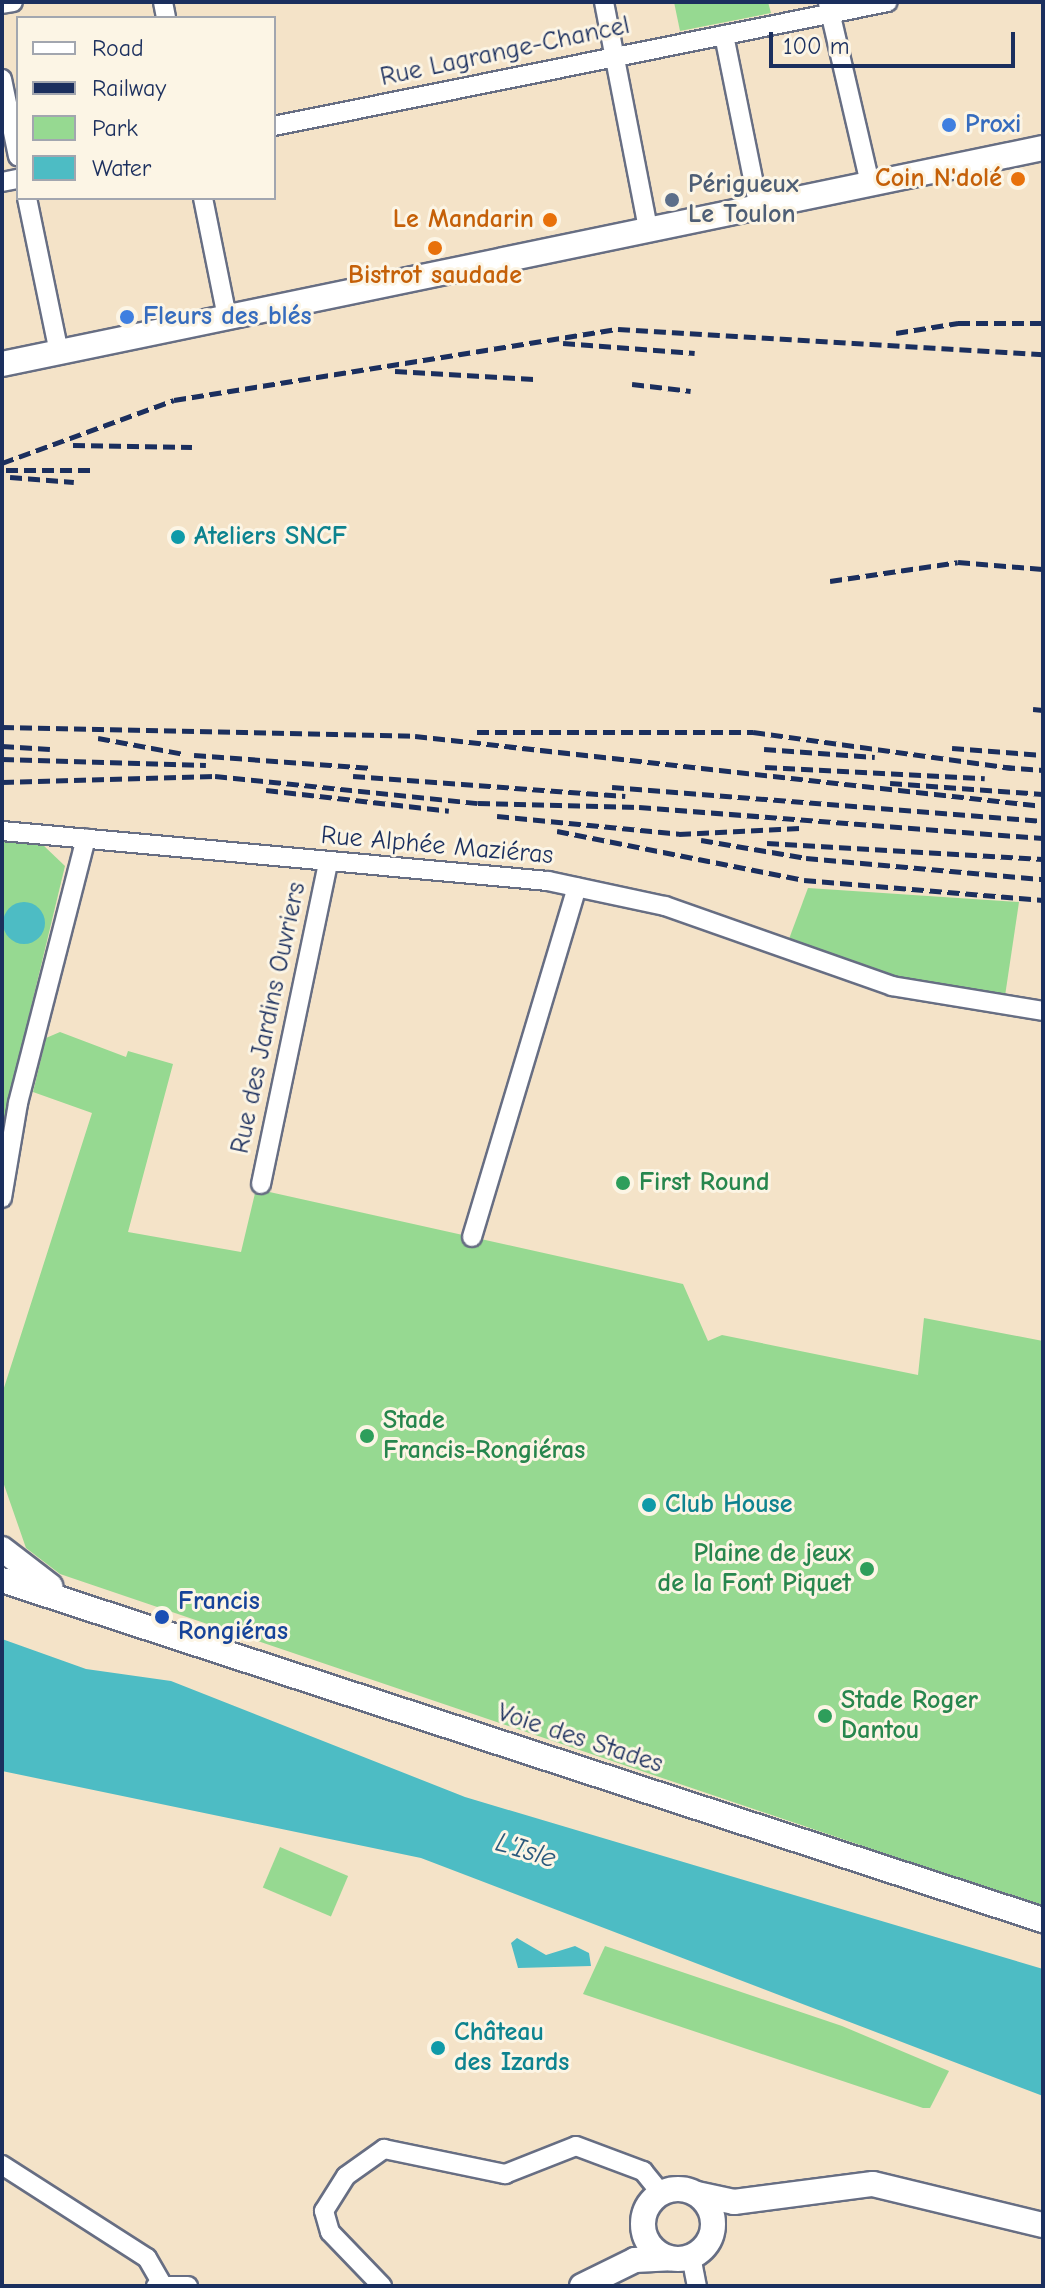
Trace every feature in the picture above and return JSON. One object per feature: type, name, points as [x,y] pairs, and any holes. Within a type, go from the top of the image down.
[{"type":"main road","points":[[2,364],[1043,148]]},
{"type":"main road","name":"Voie des Stades","points":[[2,1549],[37,1578],[98,1611]]},
{"type":"main road","name":"Voie des Stades","points":[[2,1580],[1043,1920]]},
{"type":"main road","points":[[585,2284],[643,2223],[661,2193],[697,2194],[734,2202],[826,2189],[901,2186],[1043,2225]]},
{"type":"main road","points":[[585,2284],[635,2260],[690,2252],[738,2219],[826,2189]]},
{"type":"main road","points":[[690,2252],[713,2220],[697,2194]]},
{"type":"main road","points":[[643,2223],[651,2246],[690,2252]]},
{"type":"street","points":[[2,4],[13,2]]},
{"type":"street","points":[[604,2],[648,229]]},
{"type":"street","name":"Rue Lagrange-Chancel","points":[[276,126],[724,35],[829,8],[888,2]]},
{"type":"street","points":[[829,8],[870,183]]},
{"type":"street","points":[[724,35],[759,208]]},
{"type":"street","points":[[2,79],[16,146]]},
{"type":"street","points":[[27,200],[59,352]]},
{"type":"street","points":[[203,200],[227,317]]},
{"type":"street","name":"Rue Alphée Maziéras","points":[[2,831],[577,887],[665,906],[892,986],[1043,1011]]},
{"type":"street","points":[[2,1198],[18,1103],[86,839]]},
{"type":"street","name":"Rue des Jardins Ouvriers","points":[[261,1184],[328,862]]},
{"type":"street","points":[[472,1237],[577,887]]},
{"type":"street","points":[[382,2286],[330,2232],[324,2211],[357,2165],[391,2148],[505,2174],[576,2146],[640,2169],[661,2193]]},
{"type":"street","points":[[2,2165],[147,2258],[159,2285],[188,2286]]},
{"type":"street","points":[[690,2252],[697,2286]]},
{"type":"green space","points":[[674,2],[768,2],[771,13],[680,31]]},
{"type":"green space","points":[[2,840],[43,845],[65,866],[2,1128]]},
{"type":"green space","points":[[808,888],[1019,902],[1005,996],[894,980],[786,947]]},
{"type":"green space","points":[[60,1032],[126,1057],[128,1051],[173,1064],[128,1232],[241,1252],[256,1189],[683,1284],[708,1341],[722,1335],[918,1375],[924,1318],[1043,1341],[1043,1907],[60,1574],[26,1548],[2,1479],[2,1394],[92,1113],[33,1092],[46,1038]]},
{"type":"green space","points":[[280,1847],[348,1876],[331,1916],[263,1888]]},
{"type":"green space","points":[[605,1946],[842,2026],[949,2071],[930,2108],[923,2108],[583,1994]]},
{"type":"water","points":[[24,902],[39,908],[45,923],[39,938],[24,944],[9,938],[3,923],[9,908]]},
{"type":"water","name":"L'Isle","points":[[2,1639],[86,1669],[171,1681],[465,1797],[1043,1969],[1043,2096],[421,1858],[2,1771]]},
{"type":"water","points":[[517,1938],[546,1955],[575,1946],[589,1953],[591,1966],[518,1968],[511,1943]]},
{"type":"railway","points":[[896,333],[958,323],[1043,323]]},
{"type":"railway","points":[[2,463],[174,400],[618,329],[1043,354]]},
{"type":"railway","points":[[563,343],[695,353]]},
{"type":"railway","points":[[395,371],[534,379]]},
{"type":"railway","points":[[632,384],[691,391]]},
{"type":"railway","points":[[73,445],[192,447]]},
{"type":"railway","points":[[6,470],[93,470]]},
{"type":"railway","points":[[10,477],[74,482]]},
{"type":"railway","points":[[830,581],[958,562],[1043,569]]},
{"type":"railway","points":[[1033,709],[1043,710]]},
{"type":"railway","points":[[2,727],[415,736],[1043,806]]},
{"type":"railway","points":[[477,732],[753,732],[1013,768]]},
{"type":"railway","points":[[98,738],[184,754]]},
{"type":"railway","points":[[2,746],[50,749]]},
{"type":"railway","points":[[952,748],[1043,755]]},
{"type":"railway","points":[[764,749],[875,757]]},
{"type":"railway","points":[[194,755],[369,768]]},
{"type":"railway","points":[[2,759],[206,765]]},
{"type":"railway","points":[[765,767],[985,778]]},
{"type":"railway","points":[[1003,767],[1043,770]]},
{"type":"railway","points":[[2,782],[215,776],[478,803],[639,807],[1043,838]]},
{"type":"railway","points":[[353,776],[625,796]]},
{"type":"railway","points":[[890,783],[1043,794]]},
{"type":"railway","points":[[612,787],[1043,821]]},
{"type":"railway","points":[[266,790],[449,811]]},
{"type":"railway","points":[[497,816],[679,834],[800,828]]},
{"type":"railway","points":[[557,831],[804,880],[1043,900]]},
{"type":"railway","points":[[701,840],[806,858],[1043,879]]},
{"type":"railway","points":[[767,843],[1043,859]]},
{"type":"place","name":"Proxi","points":[[949,125]]},
{"type":"place","name":"Coin N'dolé","points":[[1018,179]]},
{"type":"place","name":"Périgueux Le Toulon","points":[[672,200]]},
{"type":"place","name":"Le Mandarin","points":[[550,220]]},
{"type":"place","name":"Bistrot saudade","points":[[435,248]]},
{"type":"place","name":"Fleurs des blés","points":[[127,317]]},
{"type":"place","name":"Ateliers SNCF","points":[[178,537]]},
{"type":"place","name":"First Round","points":[[623,1183]]},
{"type":"place","name":"Stade Francis-Rongiéras","points":[[367,1436]]},
{"type":"place","name":"Club House","points":[[649,1505]]},
{"type":"place","name":"Plaine de jeux de la Font Piquet","points":[[867,1569]]},
{"type":"place","name":"Francis Rongiéras","points":[[162,1617]]},
{"type":"place","name":"Stade Roger Dantou","points":[[825,1716]]},
{"type":"place","name":"Château des Izards","points":[[438,2048]]}]
